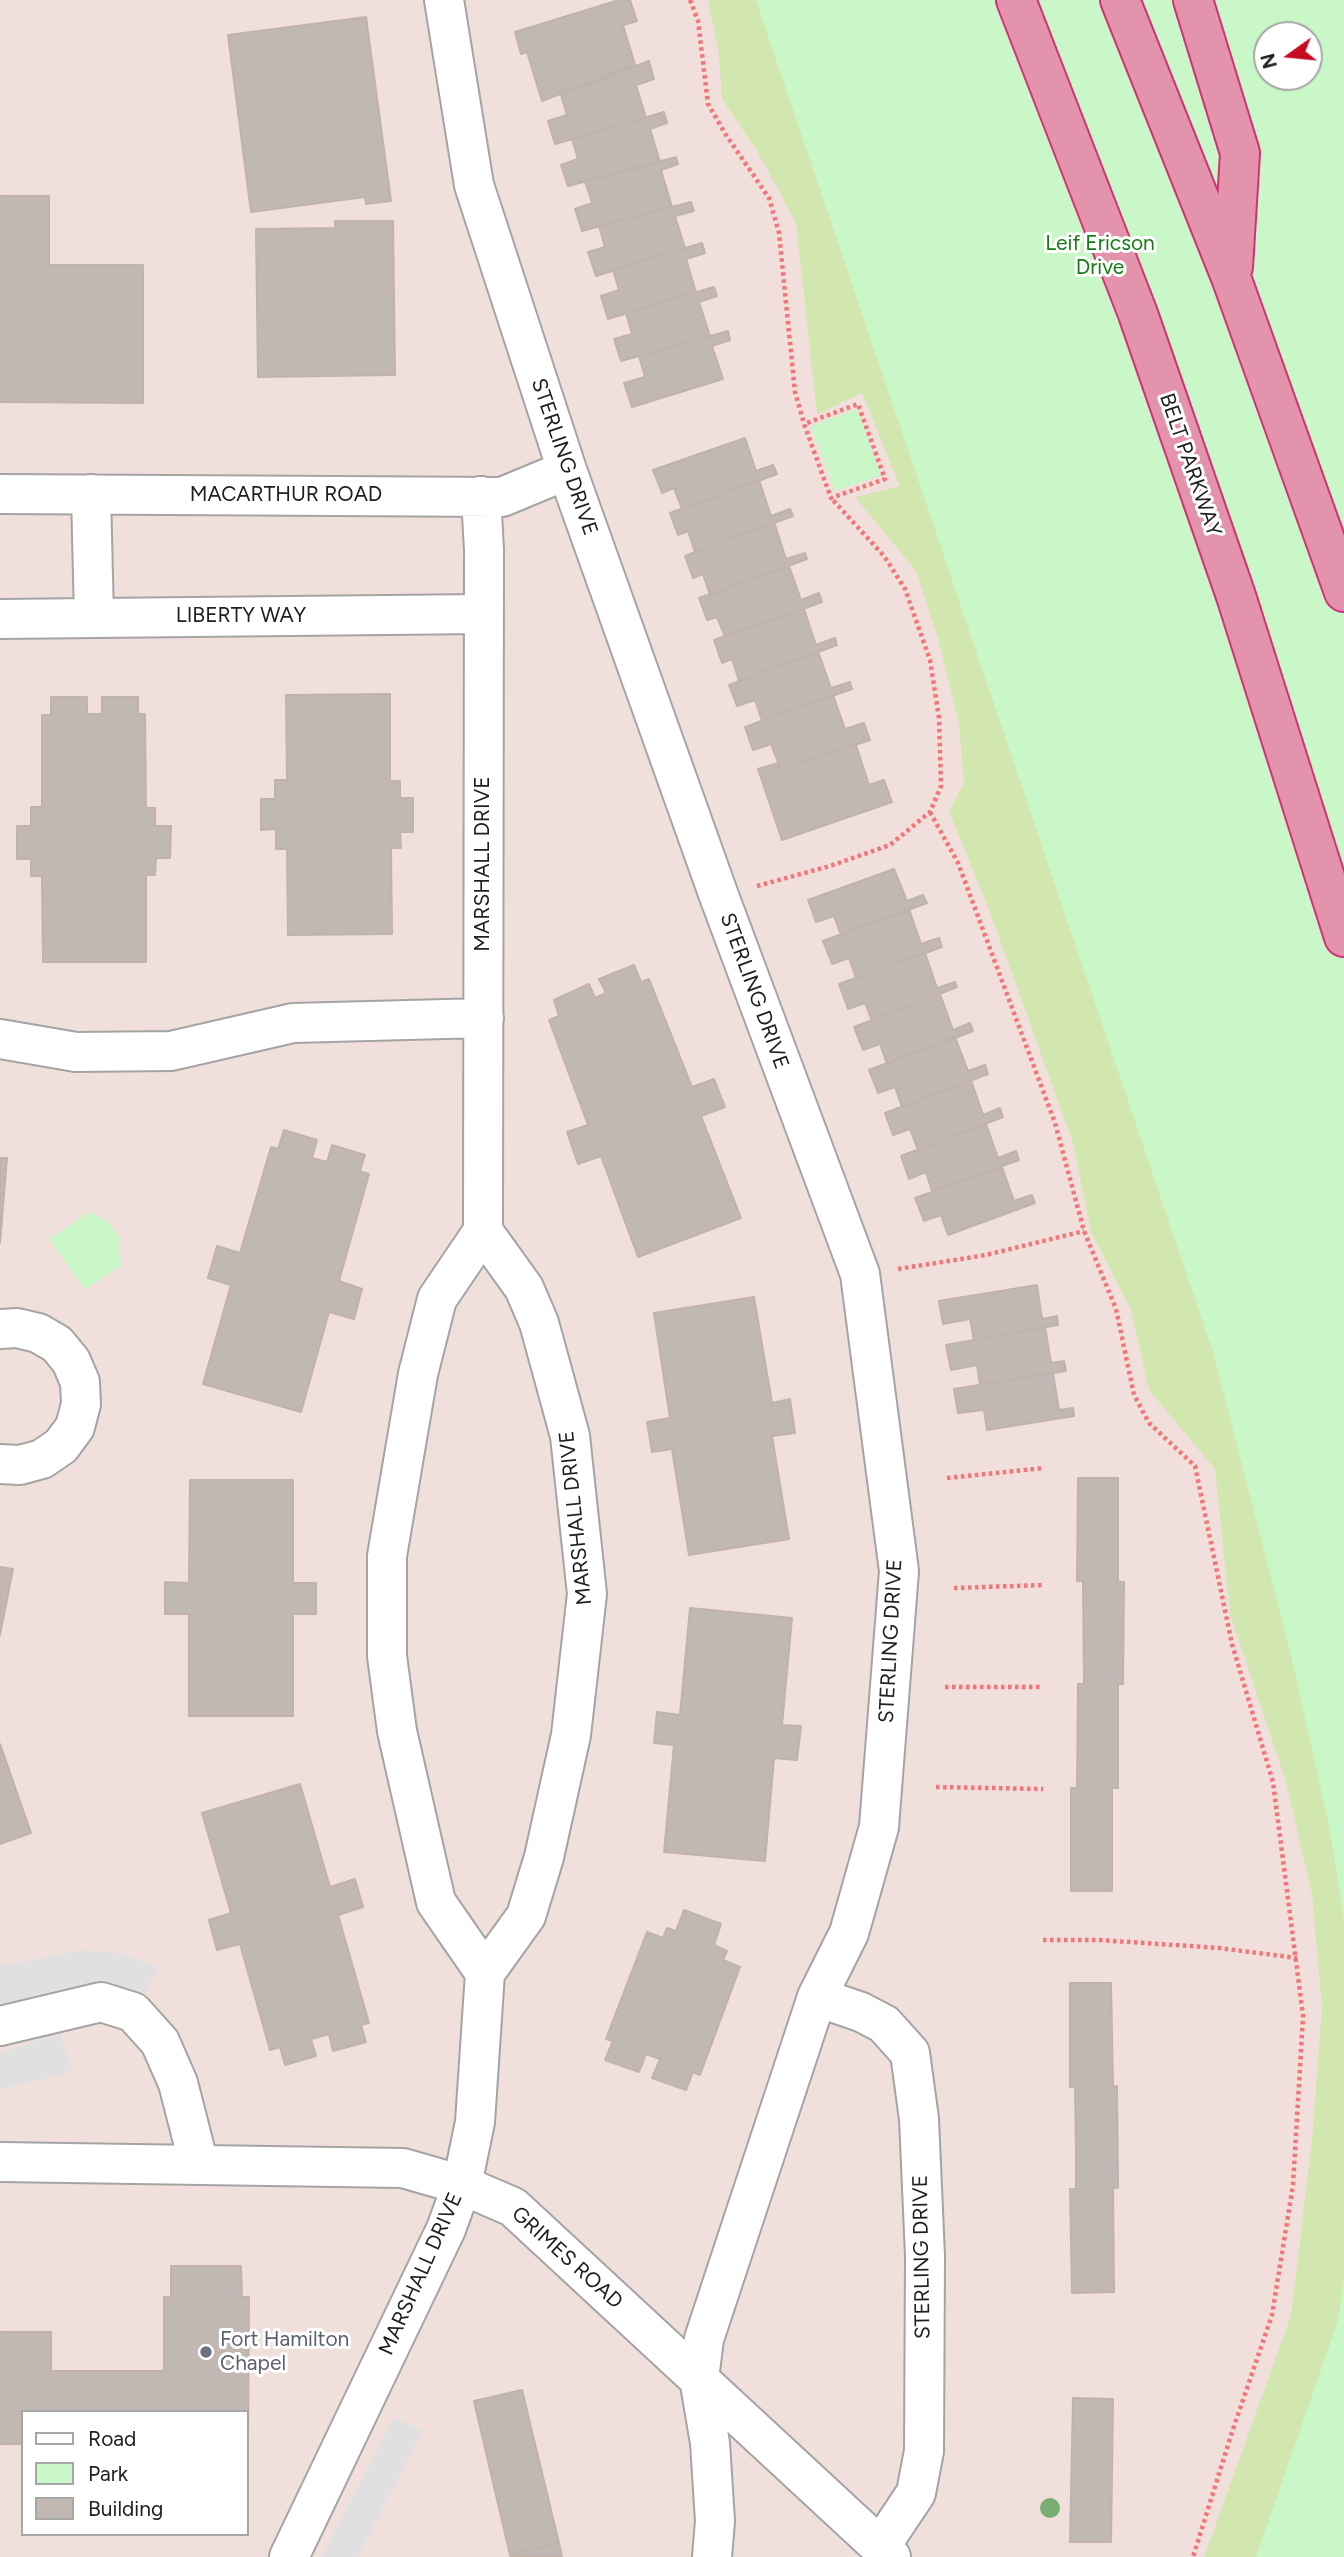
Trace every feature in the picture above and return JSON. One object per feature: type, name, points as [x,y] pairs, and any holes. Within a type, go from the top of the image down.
[{"type":"highway","name":"BELT PARKWAY","points":[[1016,0],[1138,314],[1236,596],[1344,937]]},
{"type":"highway","points":[[1120,0],[1232,280],[1344,592]]},
{"type":"highway","points":[[1193,0],[1240,153],[1232,280]]},
{"type":"street","name":"STERLING DRIVE","points":[[444,0],[474,185],[567,470],[719,896],[860,1274],[899,1571],[879,1827],[849,1934],[817,1997],[704,2339],[699,2378],[710,2443],[715,2521],[712,2557]]},
{"type":"street","name":"MACARTHUR ROAD","points":[[0,494],[502,497],[567,470]]},
{"type":"street","points":[[91,494],[94,617]]},
{"type":"street","name":"MARSHALL DRIVE","points":[[289,2557],[446,2229],[462,2185],[475,2122],[485,1973],[526,1916],[544,1857],[571,1735],[587,1594],[570,1436],[539,1323],[524,1288],[483,1231],[481,496]]},
{"type":"street","name":"LIBERTY WAY","points":[[0,619],[483,614]]},
{"type":"street","points":[[0,1039],[76,1052],[172,1051],[293,1023],[484,1018]]},
{"type":"street","points":[[483,1231],[437,1299],[418,1374],[387,1556],[387,1656],[397,1731],[436,1902],[485,1973]]},
{"type":"street","points":[[0,1329],[17,1328],[38,1333],[57,1344],[71,1361],[80,1382],[81,1405],[75,1427],[61,1446],[42,1459],[20,1465],[0,1464]]},
{"type":"street","name":"STERLING DRIVE","points":[[817,1997],[861,2012],[884,2024],[910,2053],[919,2119],[925,2256],[924,2451],[916,2493],[886,2552]]},
{"type":"street","points":[[0,2026],[101,2002],[133,2012],[160,2042],[181,2095],[199,2165]]},
{"type":"street","name":"GRIMES ROAD","points":[[0,2162],[403,2168],[462,2185],[513,2207],[886,2552]]},
{"type":"path","points":[[690,0],[698,21],[708,104],[769,198],[779,233],[795,392],[804,424],[831,498],[884,556],[905,589],[930,660],[939,718],[941,786],[930,813],[890,845],[748,891]]},
{"type":"path","points":[[804,424],[859,404],[885,479],[831,498]]},
{"type":"path","points":[[930,813],[958,863],[1055,1123],[1084,1231],[1116,1309],[1134,1395],[1149,1423],[1195,1466],[1232,1644],[1273,1782],[1303,2016],[1293,2185],[1272,2315],[1193,2557]]},
{"type":"path","points":[[894,1269],[986,1255],[1084,1231]]},
{"type":"path","points":[[947,1478],[1044,1468]]},
{"type":"path","points":[[954,1588],[1044,1585]]},
{"type":"path","points":[[945,1687],[1044,1687]]},
{"type":"path","points":[[936,1787],[1043,1790]]},
{"type":"path","points":[[1043,1940],[1098,1940],[1219,1948],[1297,1958]]},
{"type":"shaded area","points":[[0,0],[756,0],[1328,1820],[1344,2276],[1256,2557],[0,2557]]},
{"type":"shaded area","points":[[82,1950],[121,1953],[159,1968],[141,1997],[103,1984],[39,1994],[0,2006],[0,1966]]},
{"type":"shaded area","points":[[61,2033],[72,2072],[0,2089],[0,2053]]},
{"type":"shaded area","points":[[394,2418],[422,2430],[358,2557],[321,2557]]},
{"type":"green space","name":"Leif Ericson Drive","points":[[708,0],[978,0],[1344,1072],[1344,2542],[1340,2557],[1204,2557],[1291,2316],[1312,2140],[1322,2007],[1312,1894],[1286,1782],[1230,1614],[1215,1469],[1149,1390],[1131,1310],[1091,1232],[1073,1143],[990,912],[949,811],[964,783],[959,724],[938,638],[916,571],[855,497],[900,486],[862,393],[817,414],[796,223],[756,149],[722,99],[719,55]]},
{"type":"green space","name":"Leif Ericson Drive","points":[[756,0],[1344,0],[1344,1919],[1328,1820],[1292,1660],[1214,1355]]},
{"type":"green space","points":[[857,409],[881,475],[835,491],[811,426]]},
{"type":"green space","points":[[90,1212],[107,1221],[119,1237],[121,1266],[85,1289],[49,1239]]},
{"type":"green space","points":[[1344,2276],[1344,2557],[1256,2557],[1338,2321]]},
{"type":"building","points":[[619,0],[630,0],[637,21],[623,25],[635,65],[542,101],[527,52],[521,54],[515,32]]},
{"type":"building","points":[[366,17],[391,201],[366,204],[365,197],[251,212],[228,35]]},
{"type":"building","points":[[649,61],[654,79],[636,85],[646,118],[555,144],[548,121],[567,115],[561,95]]},
{"type":"building","points":[[664,112],[667,123],[650,129],[660,162],[568,186],[561,165],[578,159],[572,139]]},
{"type":"building","points":[[676,157],[678,164],[661,170],[672,207],[582,231],[575,209],[592,203],[585,181]]},
{"type":"building","points":[[0,196],[49,196],[49,265],[143,265],[143,403],[0,402]]},
{"type":"building","points":[[691,202],[694,211],[675,216],[685,248],[596,276],[588,252],[605,247],[599,226]]},
{"type":"building","points":[[335,221],[393,221],[395,375],[258,377],[256,229],[335,228]]},
{"type":"building","points":[[702,243],[705,253],[686,259],[696,292],[608,319],[601,296],[619,290],[613,270]]},
{"type":"building","points":[[714,287],[717,296],[699,302],[710,336],[621,361],[614,339],[632,334],[626,313]]},
{"type":"building","points":[[728,331],[730,340],[712,346],[723,379],[632,407],[624,383],[645,377],[639,356]]},
{"type":"building","points":[[745,438],[756,471],[773,465],[777,474],[682,509],[674,488],[662,493],[653,470]]},
{"type":"building","points":[[759,480],[771,516],[790,509],[793,516],[695,552],[688,531],[678,535],[670,513]]},
{"type":"building","points":[[774,522],[786,559],[805,553],[807,559],[710,595],[703,574],[693,578],[685,556]]},
{"type":"building","points":[[789,566],[801,600],[819,593],[822,602],[725,637],[717,617],[707,620],[699,598]]},
{"type":"building","points":[[804,609],[816,645],[835,638],[837,645],[739,681],[732,659],[722,663],[714,640]]},
{"type":"building","points":[[818,651],[831,688],[850,682],[852,689],[762,721],[755,700],[737,706],[729,685]]},
{"type":"building","points":[[390,694],[390,781],[400,781],[400,798],[413,798],[413,832],[400,832],[401,848],[391,848],[392,934],[288,935],[287,849],[276,849],[276,829],[261,830],[261,799],[275,799],[275,780],[287,780],[286,695]]},
{"type":"building","points":[[833,695],[845,729],[864,723],[870,740],[781,770],[771,744],[753,750],[745,727]]},
{"type":"building","points":[[51,697],[87,697],[87,714],[102,714],[102,697],[138,697],[138,714],[145,714],[146,808],[155,808],[155,826],[171,826],[170,858],[156,858],[155,875],[146,875],[146,962],[43,962],[42,876],[31,876],[31,859],[17,859],[17,826],[31,826],[31,807],[42,807],[42,715],[51,715]]},
{"type":"building","points":[[856,745],[869,785],[884,780],[892,802],[782,840],[758,769],[778,763],[781,770]]},
{"type":"building","points":[[894,869],[907,901],[923,895],[927,903],[841,935],[834,916],[816,922],[808,900]]},
{"type":"building","points":[[909,909],[921,944],[939,938],[942,947],[856,978],[849,958],[832,964],[823,941]]},
{"type":"building","points":[[925,953],[937,988],[955,982],[957,987],[872,1021],[865,1003],[848,1009],[839,984]]},
{"type":"building","points":[[634,965],[641,982],[649,979],[692,1087],[714,1079],[725,1107],[701,1116],[741,1218],[638,1257],[601,1156],[578,1164],[567,1132],[588,1125],[549,1020],[559,1016],[554,1000],[589,984],[595,998],[606,993],[599,979]]},
{"type":"building","points":[[940,994],[953,1030],[970,1023],[973,1031],[887,1064],[880,1044],[863,1050],[854,1027]]},
{"type":"building","points":[[955,1037],[968,1071],[985,1065],[988,1074],[902,1107],[895,1087],[878,1093],[869,1070]]},
{"type":"building","points":[[971,1080],[983,1115],[1000,1108],[1003,1117],[918,1150],[910,1129],[893,1135],[885,1113]]},
{"type":"building","points":[[986,1124],[998,1158],[1016,1151],[1019,1160],[932,1191],[926,1172],[909,1179],[901,1156]]},
{"type":"building","points":[[284,1130],[317,1140],[312,1158],[327,1162],[332,1145],[365,1155],[360,1171],[369,1174],[339,1281],[362,1289],[354,1319],[329,1312],[301,1412],[203,1384],[231,1285],[208,1278],[217,1246],[240,1253],[271,1147],[278,1149]]},
{"type":"building","points":[[0,1158],[7,1158],[0,1243]]},
{"type":"building","points":[[1002,1167],[1014,1201],[1032,1195],[1035,1203],[948,1235],[941,1215],[924,1221],[915,1198]]},
{"type":"building","points":[[1037,1285],[1042,1319],[1057,1316],[1058,1325],[974,1340],[970,1319],[943,1324],[939,1301]]},
{"type":"building","points":[[754,1297],[772,1403],[790,1399],[795,1433],[772,1436],[789,1539],[689,1555],[672,1449],[652,1452],[647,1422],[670,1418],[654,1313]]},
{"type":"building","points":[[1045,1327],[1051,1363],[1064,1361],[1066,1371],[980,1385],[977,1365],[951,1370],[946,1345]]},
{"type":"building","points":[[1053,1373],[1059,1410],[1073,1408],[1074,1416],[987,1430],[984,1410],[958,1413],[954,1389]]},
{"type":"building","points":[[1078,1478],[1118,1478],[1118,1582],[1124,1582],[1123,1684],[1118,1684],[1118,1788],[1112,1788],[1112,1891],[1071,1891],[1071,1788],[1077,1788],[1078,1684],[1084,1684],[1083,1581],[1077,1581]]},
{"type":"building","points":[[190,1480],[293,1480],[293,1583],[316,1583],[316,1614],[293,1614],[293,1716],[189,1716],[189,1614],[165,1614],[165,1582],[189,1583]]},
{"type":"building","points":[[0,1567],[13,1569],[0,1635]]},
{"type":"building","points":[[690,1608],[792,1618],[782,1725],[801,1726],[797,1760],[774,1758],[765,1861],[664,1852],[674,1745],[654,1743],[657,1712],[680,1715]]},
{"type":"building","points":[[0,1744],[31,1833],[0,1844]]},
{"type":"building","points":[[300,1784],[330,1887],[355,1879],[363,1907],[338,1915],[369,2023],[361,2025],[366,2042],[333,2051],[329,2034],[311,2039],[316,2056],[285,2065],[280,2047],[270,2050],[240,1944],[217,1950],[209,1920],[231,1913],[202,1813]]},
{"type":"building","points":[[684,1910],[721,1924],[714,1945],[727,1951],[723,1960],[740,1967],[700,2075],[693,2072],[686,2090],[652,2078],[660,2059],[646,2054],[639,2072],[605,2060],[613,2041],[606,2039],[647,1932],[663,1938],[667,1928],[676,1931]]},
{"type":"building","points":[[1070,1983],[1111,1983],[1113,2087],[1117,2086],[1118,2188],[1113,2188],[1114,2292],[1072,2293],[1070,2189],[1076,2189],[1076,2152],[1075,2087],[1070,2087]]},
{"type":"building","name":"Fort Hamilton Chapel","points":[[171,2266],[241,2266],[242,2297],[249,2297],[248,2446],[248,2410],[21,2410],[21,2444],[0,2444],[0,2332],[51,2332],[51,2371],[164,2371],[164,2297],[171,2297]]},
{"type":"building","points":[[522,2390],[559,2543],[510,2555],[474,2401]]},
{"type":"building","points":[[1073,2398],[1113,2399],[1111,2542],[1070,2542]]},
{"type":"building","points":[[559,2543],[562,2557],[510,2555]]},
{"type":"place","name":"Fort Hamilton Chapel","points":[[206,2352]]}]
